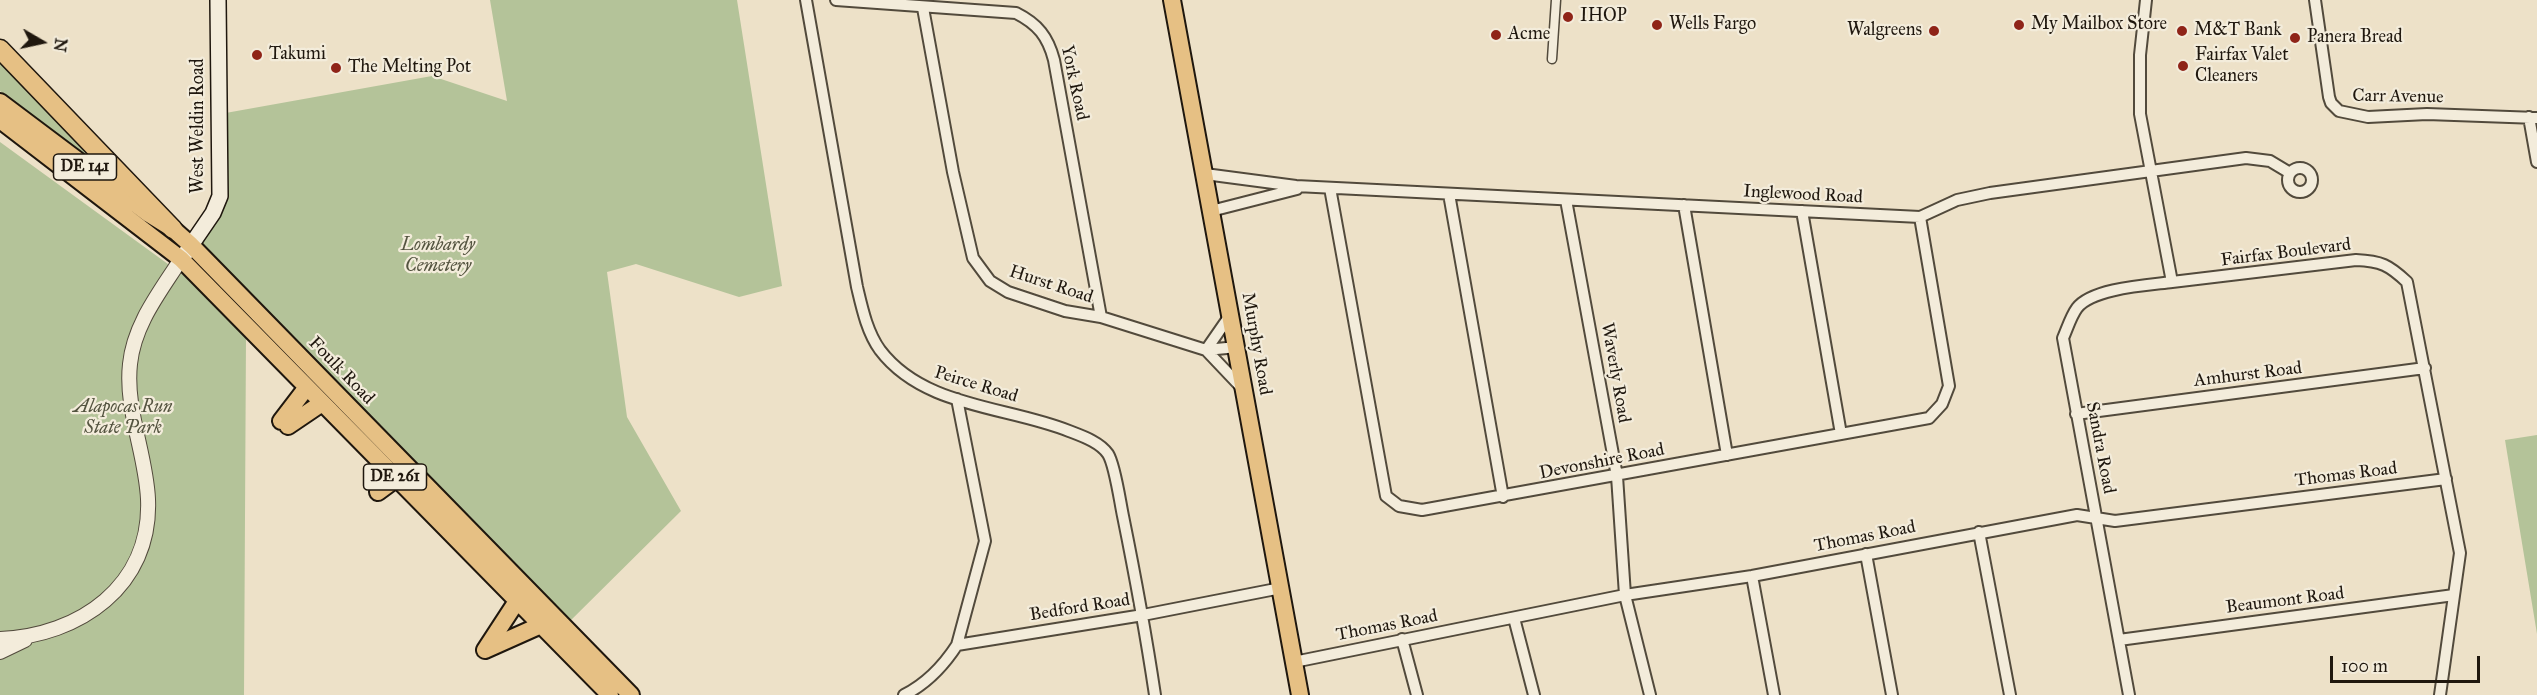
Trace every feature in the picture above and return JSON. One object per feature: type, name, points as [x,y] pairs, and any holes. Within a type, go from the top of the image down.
[{"type":"highway","points":[[0,49],[173,229]]},
{"type":"main road","name":"West Weldin Road","points":[[186,252],[218,203],[221,184],[218,0]]},
{"type":"main road","name":"Murphy Road","points":[[1172,0],[1232,314],[1300,695]]},
{"type":"main road","name":"Foulk Road","points":[[0,102],[149,214],[173,229],[186,252],[307,387],[397,478],[464,535],[517,601],[607,694]]},
{"type":"main road","name":"Foulk Road","points":[[0,120],[186,252],[464,535],[631,695]]},
{"type":"main road","points":[[307,387],[284,424],[322,403]]},
{"type":"main road","points":[[378,492],[397,478]]},
{"type":"main road","points":[[517,601],[485,650],[541,625]]},
{"type":"street","name":"Peirce Road","points":[[806,0],[857,287],[865,321],[879,349],[899,372],[927,388],[957,399],[1057,426],[1092,441],[1108,454],[1119,494],[1143,615],[1155,695]]},
{"type":"street","name":"York Road","points":[[836,0],[1016,13],[1030,20],[1043,32],[1050,44],[1101,317]]},
{"type":"street","points":[[1552,59],[1556,0]]},
{"type":"street","points":[[2146,0],[2140,55],[2140,114],[2153,171],[2172,282]]},
{"type":"street","name":"Carr Avenue","points":[[2315,0],[2329,97],[2331,104],[2338,111],[2368,117],[2427,114],[2533,117]]},
{"type":"street","name":"Hurst Road","points":[[923,8],[953,172],[973,258],[990,281],[1008,292],[1065,311],[1101,317],[1206,350],[1237,347]]},
{"type":"street","points":[[2533,117],[2537,162]]},
{"type":"street","name":"Inglewood Road","points":[[1205,174],[1303,187],[1920,217],[1957,200],[1990,193],[2252,158],[2270,161],[2290,173]]},
{"type":"street","name":"Inglewood Road","points":[[1211,211],[1303,187]]},
{"type":"street","name":"Devonshire Road","points":[[1330,188],[1386,496],[1399,506],[1422,510],[1503,498],[1929,418],[1942,404],[1949,386],[1920,217]]},
{"type":"street","points":[[1449,194],[1503,498]]},
{"type":"street","name":"Waverly Road","points":[[1566,200],[1617,476],[1625,595],[1650,695]]},
{"type":"street","points":[[1684,206],[1727,455]]},
{"type":"street","points":[[1802,211],[1841,434]]},
{"type":"street","name":"West Weldin Road","points":[[0,639],[32,636],[59,629],[92,612],[114,593],[136,558],[145,530],[148,501],[145,468],[130,396],[130,362],[144,316],[186,252]]},
{"type":"street","name":"Fairfax Boulevard","points":[[2172,282],[2356,260],[2374,261],[2391,267],[2407,282],[2460,553],[2440,695]]},
{"type":"street","name":"Sandra Road","points":[[2129,695],[2063,338],[2077,306],[2100,294],[2123,288],[2172,282]]},
{"type":"street","points":[[1232,314],[1206,350],[1245,392]]},
{"type":"street","name":"Amhurst Road","points":[[2076,414],[2425,368]]},
{"type":"street","points":[[904,695],[918,688],[949,657],[957,645],[985,542],[957,399]]},
{"type":"street","name":"Thomas Road","points":[[1294,662],[1625,595],[1752,576],[2077,515],[2115,521],[2446,479]]},
{"type":"street","points":[[1979,532],[2010,695]]},
{"type":"street","points":[[1866,554],[1892,695]]},
{"type":"street","points":[[1752,576],[1774,695]]},
{"type":"street","name":"Bedford Road","points":[[957,645],[1143,615],[1281,588]]},
{"type":"street","name":"Beaumont Road","points":[[2119,640],[2454,596]]},
{"type":"street","points":[[1514,618],[1534,695]]},
{"type":"street","name":"West Weldin Road","points":[[0,652],[32,636]]},
{"type":"street","points":[[1402,639],[1417,695]]},
{"type":"green space","name":"Lombardy Cemetery","points":[[490,0],[737,0],[782,286],[739,297],[636,264],[607,272],[627,417],[681,511],[564,627],[191,245],[213,213],[220,114],[432,76],[507,101]]},
{"type":"green space","points":[[0,60],[113,176],[35,120],[0,91]]},
{"type":"green space","name":"Alapocas Run State Park","points":[[0,142],[183,275],[246,337],[244,695],[0,695]]},
{"type":"green space","points":[[2537,435],[2537,634],[2505,440]]},
{"type":"place","name":"IHOP","points":[[1568,17]]},
{"type":"place","name":"Wells Fargo","points":[[1657,25]]},
{"type":"place","name":"My Mailbox Store","points":[[2019,25]]},
{"type":"place","name":"Walgreens","points":[[1934,31]]},
{"type":"place","name":"M&T Bank","points":[[2182,31]]},
{"type":"place","name":"Acme","points":[[1496,35]]},
{"type":"place","name":"Panera Bread","points":[[2295,38]]},
{"type":"place","name":"Takumi","points":[[257,55]]},
{"type":"place","name":"Fairfax Valet Cleaners","points":[[2183,66]]},
{"type":"place","name":"The Melting Pot","points":[[336,68]]}]
